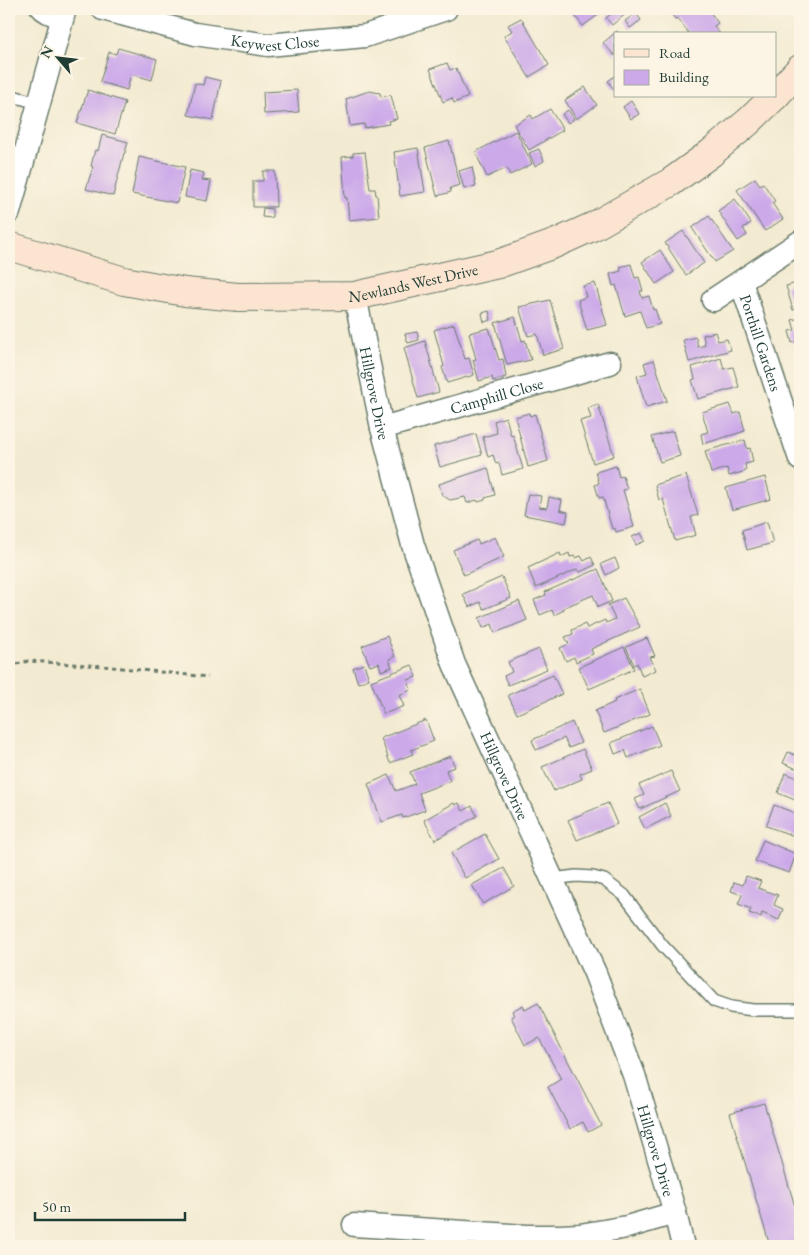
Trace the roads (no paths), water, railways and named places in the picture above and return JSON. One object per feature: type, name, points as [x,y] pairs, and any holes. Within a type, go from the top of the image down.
[{"type":"street","name":"Keywest Close","points":[[103,9],[195,34],[268,45],[364,36],[446,9]]},
{"type":"street","points":[[9,212],[63,16]]},
{"type":"street","name":"Newlands West Drive","points":[[776,95],[800,69]]},
{"type":"street","name":"Newlands West Drive","points":[[9,246],[124,281],[185,292],[238,297],[355,296],[498,264],[554,244],[594,226],[679,176],[711,153],[773,98]]},
{"type":"street","name":"Porthill Gardens","points":[[713,300],[800,242]]},
{"type":"street","name":"Porthill Gardens","points":[[741,282],[800,459]]},
{"type":"street","name":"Hillgrove Drive","points":[[355,296],[382,428],[413,545],[454,664],[595,973],[634,1075],[683,1246]]},
{"type":"street","name":"Camphill Close","points":[[382,428],[610,362]]},
{"type":"street","points":[[354,1224],[517,1235],[560,1236],[580,1235],[626,1226],[675,1213]]},
{"type":"lane","points":[[36,9],[49,19],[63,16]]},
{"type":"lane","points":[[9,95],[38,103]]},
{"type":"lane","points":[[552,879],[576,876],[593,877],[604,880],[624,895],[662,945],[714,1001],[738,1008],[800,1010]]}]
